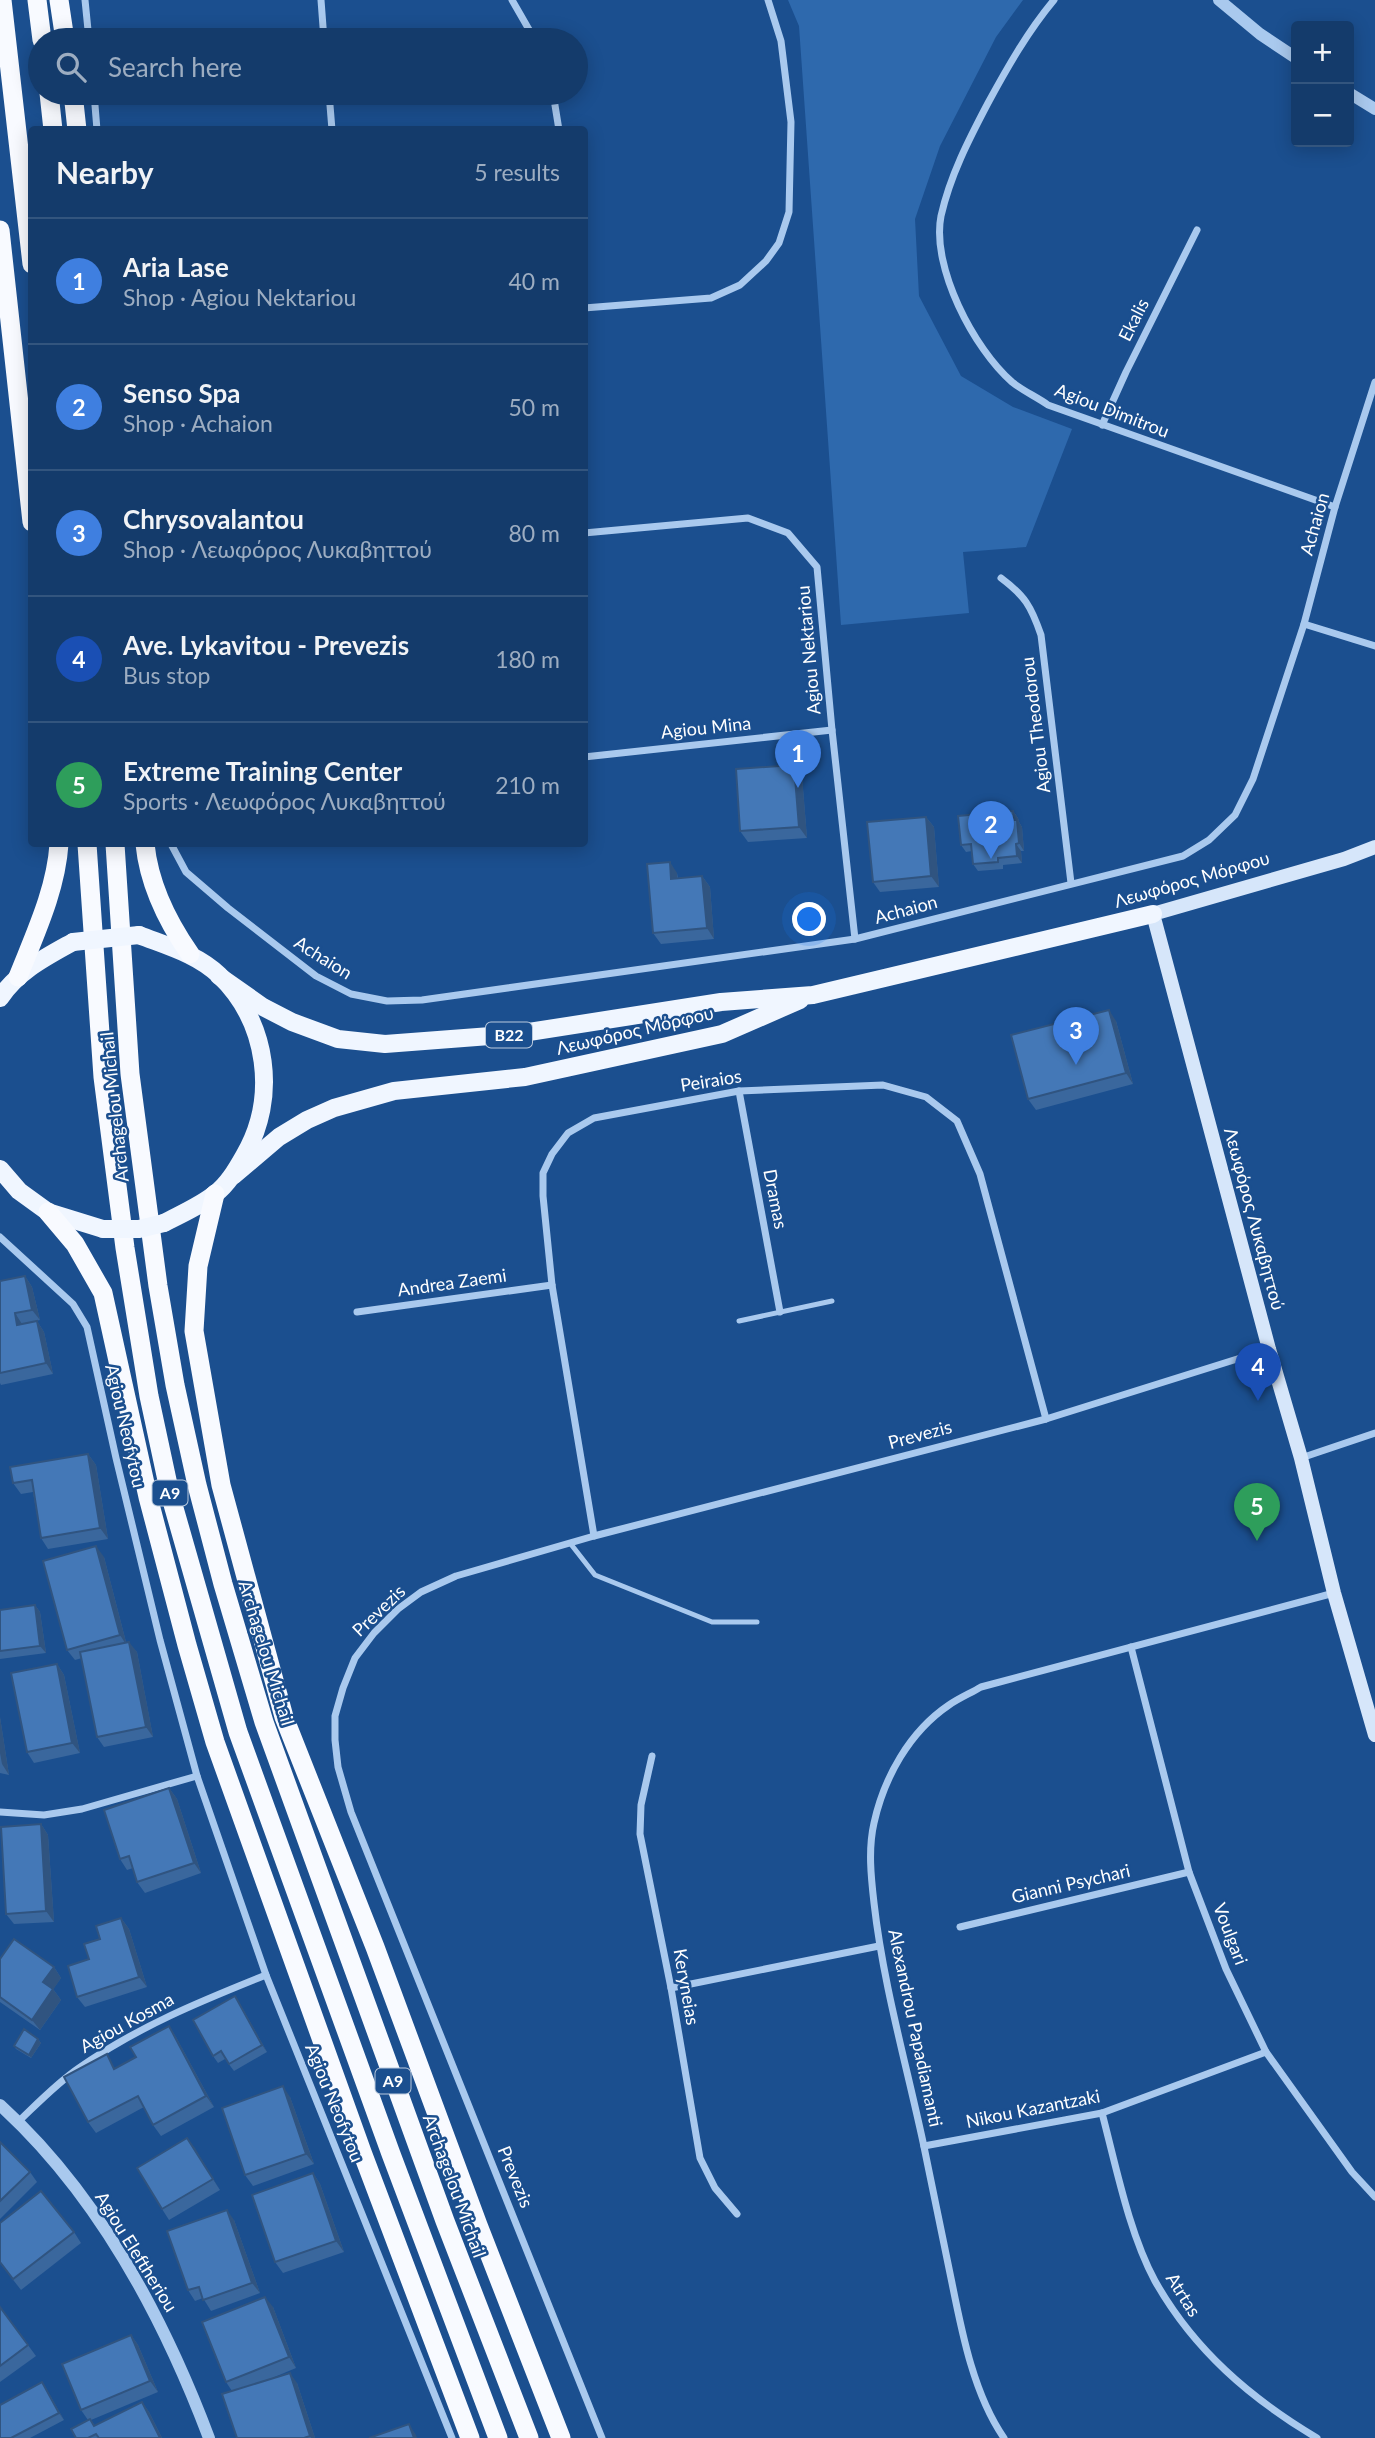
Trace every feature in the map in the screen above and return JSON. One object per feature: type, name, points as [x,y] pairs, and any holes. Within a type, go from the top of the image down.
[{"type":"highway","points":[[2,0],[28,229]]},
{"type":"highway","points":[[37,0],[40,28]]},
{"type":"highway","points":[[59,0],[63,28]]},
{"type":"highway","points":[[50,105],[53,126]]},
{"type":"highway","points":[[75,105],[77,126]]},
{"type":"highway","points":[[0,230],[28,486]]},
{"type":"highway","points":[[18,977],[41,920],[58,862],[59,847]]},
{"type":"highway","name":"Archagelou Michail","points":[[87,847],[103,1077],[125,1248],[149,1396],[170,1494],[238,1732],[391,2154],[498,2438]]},
{"type":"highway","name":"Archagelou Michail","points":[[114,847],[131,1088],[158,1286],[175,1385],[200,1498],[264,1722],[444,2221],[529,2438]]},
{"type":"highway","points":[[146,847],[154,888],[190,954]]},
{"type":"highway","points":[[215,1194],[198,1266],[194,1331],[221,1485],[284,1717],[375,1947],[478,2225],[561,2438]]},
{"type":"highway","points":[[48,1212],[75,1244],[103,1293],[148,1497],[215,1742],[362,2152],[470,2438]]},
{"type":"main road","name":"Λεωφόρος Μόρφου","points":[[219,976],[292,1022],[338,1039],[385,1044],[516,1034],[721,1002],[813,995],[1153,914],[1343,859],[1375,846]]},
{"type":"main road","name":"Λεωφόρος Λυκαβηττού","points":[[1153,914],[1269,1349],[1301,1458],[1334,1593],[1375,1735]]},
{"type":"main road","name":"B22","points":[[0,1179],[48,1212],[103,1229],[139,1229],[164,1223],[215,1194],[233,1176],[255,1138],[265,1095],[262,1051],[247,1010],[219,976],[190,954],[139,935],[73,942],[38,961],[18,977],[1,996]]},
{"type":"main road","name":"Λεωφόρος Μόρφου","points":[[233,1176],[279,1137],[334,1108],[394,1091],[525,1077],[722,1034],[813,995]]},
{"type":"main road","name":"B22","points":[[0,1169],[19,1191]]},
{"type":"street","points":[[85,0],[88,28]]},
{"type":"street","points":[[321,0],[323,28]]},
{"type":"street","points":[[512,0],[529,28]]},
{"type":"street","points":[[588,308],[711,298],[740,285],[766,261],[779,243],[789,212],[791,122],[781,41],[768,0]]},
{"type":"street","name":"Agiou Dimitrou","points":[[1054,0],[1003,75],[965,144],[941,218],[941,246],[946,276],[967,320],[987,354],[1013,382],[1048,405],[1335,507]]},
{"type":"street","points":[[1219,0],[1291,55]]},
{"type":"street","points":[[1354,96],[1375,109]]},
{"type":"street","points":[[95,105],[97,126]]},
{"type":"street","points":[[329,105],[332,126]]},
{"type":"street","points":[[555,105],[558,126]]},
{"type":"street","name":"Ekalis","points":[[1102,425],[1197,230]]},
{"type":"street","name":"Achaion","points":[[174,847],[186,872],[316,976],[351,994],[387,1001],[422,1000],[855,939],[1182,856],[1209,840],[1235,815],[1254,779],[1304,624],[1335,507],[1375,383]]},
{"type":"street","name":"Agiou Nektariou","points":[[588,533],[748,518],[788,533],[817,567],[855,939]]},
{"type":"street","name":"Agiou Theodorou","points":[[1001,578],[1023,595],[1033,611],[1041,635],[1071,883]]},
{"type":"street","points":[[1304,624],[1375,646]]},
{"type":"street","name":"Agiou Mina","points":[[588,757],[832,730]]},
{"type":"street","name":"Peiraios","points":[[594,1536],[552,1285],[542,1196],[543,1173],[552,1154],[568,1133],[594,1118],[738,1091],[883,1085],[926,1097],[957,1121],[980,1174],[1046,1419]]},
{"type":"street","name":"Dramas","points":[[738,1091],[780,1312]]},
{"type":"street","name":"Agiou Neofytou","points":[[0,1237],[74,1304],[87,1327],[160,1640],[197,1776],[266,1975],[452,2438]]},
{"type":"street","name":"Andrea Zaemi","points":[[357,1312],[552,1285]]},
{"type":"street","name":"Prevezis","points":[[602,2438],[351,1812],[338,1767],[335,1716],[355,1658],[373,1633],[398,1609],[421,1592],[456,1576],[594,1536],[1046,1419],[1269,1349]]},
{"type":"street","points":[[1301,1458],[1375,1433]]},
{"type":"street","name":"Alexandrou Papadiamanti","points":[[1004,2438],[981,2390],[964,2342],[879,1946],[871,1870],[873,1825],[884,1790],[902,1753],[923,1727],[949,1705],[981,1687],[1334,1593]]},
{"type":"street","name":"Voulgari","points":[[1130,1647],[1189,1872],[1226,1969],[1265,2052],[1352,2172],[1375,2197]]},
{"type":"street","name":"Keryneias","points":[[652,1756],[641,1805],[640,1834],[671,1988],[700,2158],[715,2188],[737,2214]]},
{"type":"street","points":[[0,1812],[44,1815],[82,1809],[197,1776]]},
{"type":"street","name":"Gianni Psychari","points":[[960,1927],[1189,1872]]},
{"type":"street","points":[[671,1988],[879,1946]]},
{"type":"street","name":"Agiou Kosma","points":[[19,2122],[77,2069],[129,2036],[185,2008],[266,1975]]},
{"type":"street","name":"Nikou Kazantzaki","points":[[924,2146],[1102,2113],[1265,2052]]},
{"type":"street","name":"Agiou Eleftheriou","points":[[0,2105],[19,2122],[75,2188],[121,2254],[157,2317],[180,2365],[209,2438]]},
{"type":"street","name":"Atrtas","points":[[1102,2113],[1135,2232],[1154,2279],[1188,2333],[1237,2382],[1287,2420],[1317,2438]]},
{"type":"lane","points":[[739,1321],[832,1301]]},
{"type":"lane","points":[[570,1543],[595,1575],[712,1622],[757,1622]]},
{"type":"shaded area","points":[[788,0],[1023,0],[996,37],[940,146],[915,219],[919,296],[961,376],[1013,407],[1072,429],[1026,547],[963,552],[969,613],[841,625],[799,26]]},
{"type":"building","points":[[794,765],[799,827],[740,831],[736,769]]},
{"type":"building","points":[[1013,811],[1014,820],[1017,820],[1017,856],[998,858],[998,862],[973,864],[971,844],[961,845],[958,816]]},
{"type":"building","points":[[926,817],[931,876],[873,882],[867,822]]},
{"type":"building","points":[[670,862],[671,879],[702,876],[707,928],[653,933],[647,864]]},
{"type":"building","points":[[1109,1010],[1126,1073],[1028,1099],[1011,1035]]},
{"type":"building","points":[[25,1276],[32,1310],[15,1313],[17,1325],[37,1321],[46,1363],[0,1373],[0,1281]]},
{"type":"building","points":[[88,1454],[100,1528],[41,1538],[32,1480],[13,1483],[10,1467]]},
{"type":"building","points":[[96,1546],[120,1635],[67,1650],[43,1561]]},
{"type":"building","points":[[35,1605],[40,1646],[0,1651],[0,1610]]},
{"type":"building","points":[[129,1642],[146,1727],[97,1737],[80,1652]]},
{"type":"building","points":[[57,1664],[72,1743],[27,1752],[11,1673]]},
{"type":"building","points":[[169,1788],[194,1863],[137,1882],[129,1856],[120,1859],[104,1810]]},
{"type":"building","points":[[41,1824],[46,1911],[6,1914],[1,1827]]},
{"type":"building","points":[[121,1918],[139,1977],[77,1997],[68,1966],[89,1959],[84,1944],[100,1939],[96,1926]]},
{"type":"building","points":[[14,1939],[54,1967],[43,1982],[53,1989],[32,2020],[0,1997],[0,1959]]},
{"type":"building","points":[[235,1996],[262,2045],[229,2064],[221,2051],[213,2056],[193,2020]]},
{"type":"building","points":[[169,2026],[206,2096],[153,2125],[138,2096],[88,2122],[64,2077],[107,2054],[114,2069],[136,2057],[130,2047]]},
{"type":"building","points":[[24,2029],[38,2039],[29,2055],[14,2046]]},
{"type":"building","points":[[283,2086],[306,2154],[245,2175],[222,2108]]},
{"type":"building","points":[[187,2138],[213,2179],[162,2209],[137,2168]]},
{"type":"building","points":[[0,2142],[30,2172],[0,2201]]},
{"type":"building","points":[[313,2173],[336,2241],[275,2262],[252,2195]]},
{"type":"building","points":[[41,2191],[74,2232],[13,2279],[0,2262],[0,2223]]},
{"type":"building","points":[[227,2210],[252,2283],[203,2300],[199,2287],[188,2290],[167,2231]]},
{"type":"building","points":[[265,2297],[289,2357],[226,2382],[202,2322]]},
{"type":"building","points":[[0,2307],[28,2345],[0,2366]]},
{"type":"building","points":[[131,2335],[150,2381],[81,2410],[62,2364]]},
{"type":"building","points":[[290,2373],[310,2436],[237,2438],[222,2394]]},
{"type":"building","points":[[42,2382],[59,2413],[11,2438],[0,2438],[0,2405]]},
{"type":"building","points":[[142,2402],[160,2438],[99,2438],[96,2434],[88,2438],[76,2438],[71,2429],[90,2419],[94,2426]]},
{"type":"building","points":[[409,2424],[414,2438],[369,2438]]},
{"type":"place","name":"Aria Lase","points":[[798,788]]},
{"type":"place","name":"Senso Spa","points":[[991,859]]},
{"type":"place","name":"Chrysovalantou","points":[[1076,1065]]},
{"type":"place","name":"Ave. Lykavitou - Prevezis","points":[[1258,1401]]},
{"type":"place","name":"Extreme Training Center","points":[[1257,1541]]}]
